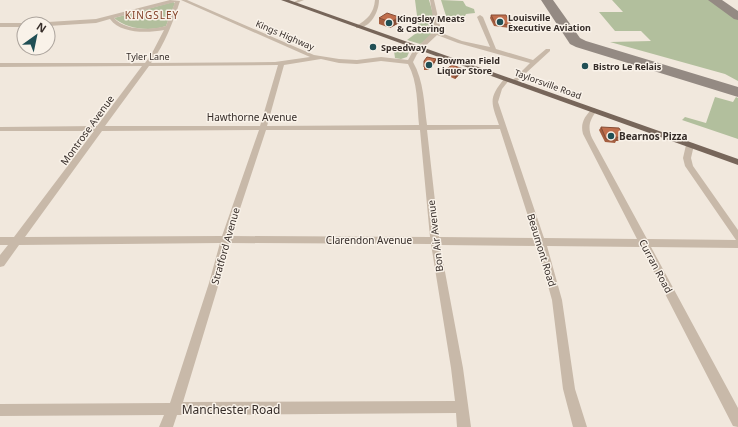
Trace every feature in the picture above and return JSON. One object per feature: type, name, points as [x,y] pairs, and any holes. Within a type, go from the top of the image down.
[{"type":"main road","name":"Taylorsville Road","points":[[284,0],[738,162]]},
{"type":"street","points":[[56,24],[83,22],[111,17],[179,0]]},
{"type":"street","name":"Montrose Avenue","points":[[0,263],[148,65],[179,0]]},
{"type":"street","name":"Kings Highway","points":[[179,0],[319,58],[348,62],[382,59],[410,62]]},
{"type":"street","points":[[294,4],[302,0]]},
{"type":"street","points":[[358,27],[373,16],[376,11],[376,0]]},
{"type":"street","points":[[410,62],[411,55],[420,49],[437,33],[438,29],[432,0]]},
{"type":"street","points":[[111,17],[115,22],[129,27],[164,30]]},
{"type":"street","points":[[480,17],[494,50]]},
{"type":"street","points":[[0,25],[16,24]]},
{"type":"street","points":[[437,33],[460,42],[534,62]]},
{"type":"street","points":[[296,49],[298,53],[296,60]]},
{"type":"street","name":"Beaumont Road","points":[[548,50],[499,90],[496,98],[503,127],[557,300],[569,389],[580,427]]},
{"type":"street","name":"Tyler Lane","points":[[0,66],[281,64],[296,60],[319,58]]},
{"type":"street","name":"Bon Air Avenue","points":[[410,62],[417,77],[441,287],[457,368],[464,427]]},
{"type":"street","name":"Stratford Avenue","points":[[166,427],[174,408],[214,283],[226,240],[263,128],[281,64]]},
{"type":"street","name":"Curran Road","points":[[594,110],[586,119],[585,124],[588,138],[738,421]]},
{"type":"street","name":"Hawthorne Avenue","points":[[0,129],[503,127]]},
{"type":"street","points":[[690,144],[687,158],[689,166],[738,237]]},
{"type":"street","name":"Clarendon Avenue","points":[[0,241],[435,240],[644,244],[738,244]]},
{"type":"street","name":"Manchester Road","points":[[0,410],[462,407]]},
{"type":"green space","points":[[415,0],[429,0],[434,17],[434,35],[420,44],[407,40],[419,31]]},
{"type":"green space","points":[[441,0],[463,1],[466,6],[474,9],[475,13],[466,14],[465,16],[446,16]]},
{"type":"green space","points":[[612,0],[710,0],[738,19],[738,81],[725,74],[610,42],[651,41],[641,31],[615,31],[599,12],[623,12]]},
{"type":"green space","points":[[173,2],[175,3],[166,26],[160,28],[146,29],[132,27],[119,22],[114,18]]},
{"type":"green space","points":[[402,47],[410,50],[407,57],[401,59],[395,58],[394,51]]},
{"type":"green space","points":[[715,97],[733,102],[736,97],[738,98],[738,139],[682,120],[685,117],[706,123]]},
{"type":"building","points":[[387,13],[399,17],[391,22],[379,18]]},
{"type":"building","points":[[491,15],[506,15],[511,25],[495,23]]},
{"type":"building","points":[[427,57],[436,59],[428,67],[424,67],[424,61]]},
{"type":"building","points":[[452,65],[463,69],[455,76],[444,71]]},
{"type":"building","points":[[601,127],[619,128],[625,138],[615,137],[617,140],[606,139]]},
{"type":"taxiway","points":[[547,0],[575,41],[581,44],[738,92]]},
{"type":"taxiway","points":[[714,0],[738,16]]},
{"type":"place","name":"Louisville Executive Aviation","points":[[500,22]]},
{"type":"place","name":"Kingsley Meats & Catering","points":[[389,23]]},
{"type":"place","name":"Speedway","points":[[373,47]]},
{"type":"place","name":"Bowman Field Liquor Store","points":[[429,65]]},
{"type":"place","name":"Bistro Le Relais","points":[[585,66]]},
{"type":"place","name":"Bearnos Pizza","points":[[611,136]]},
{"type":"district","name":"KINGSLEY","points":[[152,15]]}]
